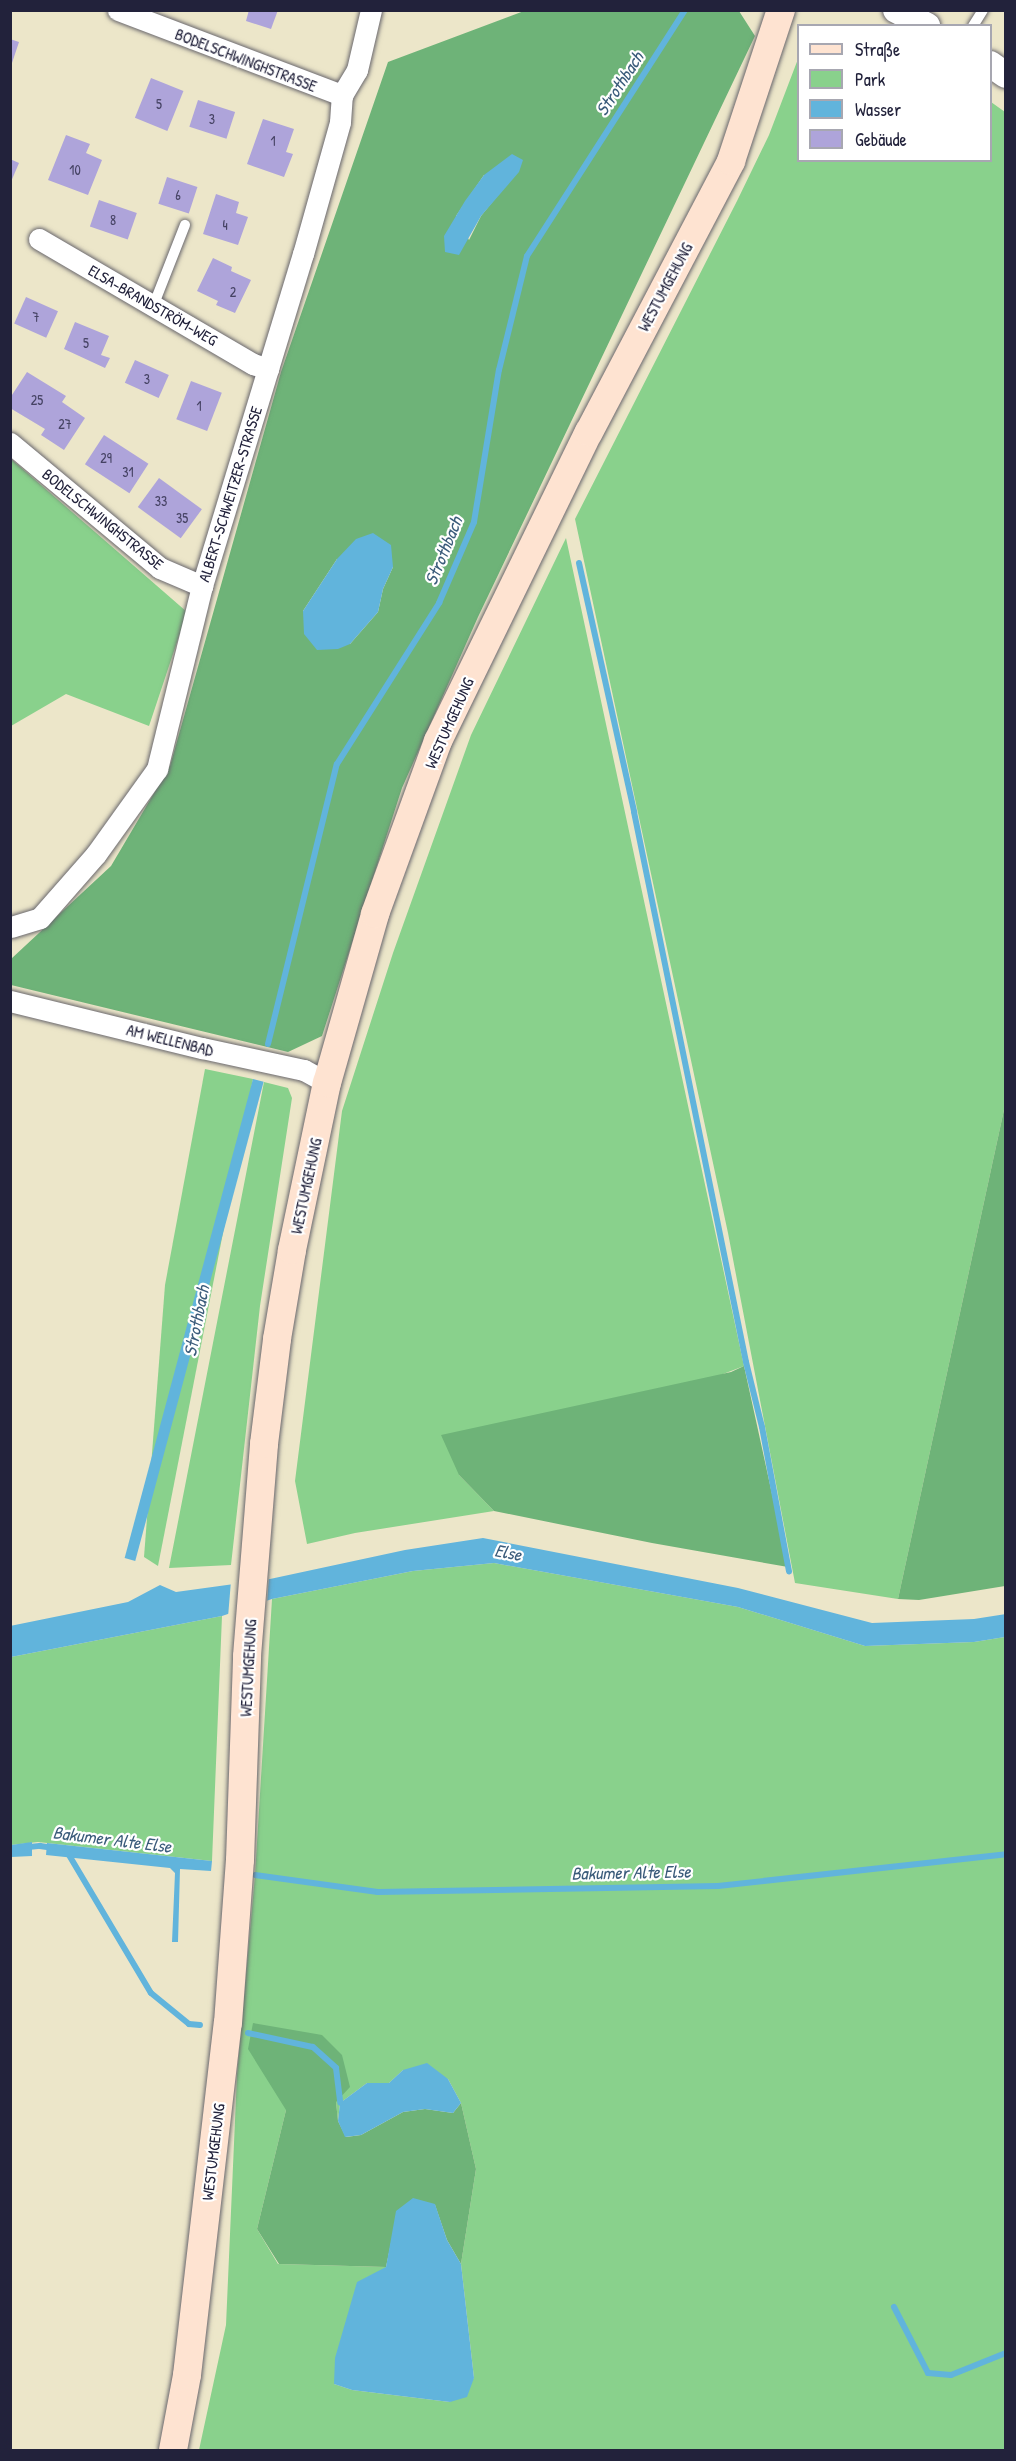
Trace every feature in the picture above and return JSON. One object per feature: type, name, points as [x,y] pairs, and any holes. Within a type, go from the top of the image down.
[{"type":"main road","name":"WESTUMGEHUNG","points":[[173,2451],[187,2375],[228,2023],[240,1860],[248,1647],[264,1444],[277,1338],[327,1083],[375,914],[438,741],[589,432],[731,161],[781,10]]},
{"type":"street","name":"BODELSCHWINGHSTRASSE","points":[[118,10],[342,95]]},
{"type":"street","name":"ALBERT-SCHWEITZER-STRASSE","points":[[11,927],[40,918],[96,854],[157,769],[202,586],[340,122],[342,95],[357,70],[371,10]]},
{"type":"street","points":[[896,10],[923,24]]},
{"type":"street","points":[[992,65],[1005,75]]},
{"type":"street","name":"ELSA-BRANDSTRÖM-WEG","points":[[39,239],[154,304],[253,364],[268,369]]},
{"type":"street","name":"BODELSCHWINGHSTRASSE","points":[[10,442],[160,568],[202,586]]},
{"type":"street","name":"AM WELLENBAD","points":[[10,1001],[202,1048],[304,1070],[327,1083]]},
{"type":"lane","points":[[974,24],[983,10]]},
{"type":"lane","points":[[154,304],[184,225]]},
{"type":"green space","points":[[524,11],[739,11],[755,36],[478,617],[402,788],[322,1036],[288,1052],[11,985],[11,959],[111,866],[170,766],[281,372],[388,62]],"holes":[[[484,175],[498,195],[481,216],[469,240],[456,216]],[[337,559],[393,567],[383,589],[378,612],[350,644],[303,611]]]},
{"type":"green space","points":[[797,62],[797,162],[992,162],[992,103],[1005,112],[1005,1105],[898,1599],[795,1583],[728,1233],[575,519],[769,135]]},
{"type":"green space","points":[[10,458],[187,612],[149,726],[66,694],[11,726]]},
{"type":"green space","points":[[566,538],[744,1366],[459,1475],[494,1511],[355,1533],[307,1544],[295,1481],[342,1111],[393,953],[471,735]]},
{"type":"green space","points":[[205,1069],[253,1079],[158,1566],[144,1557],[165,1285]]},
{"type":"green space","points":[[264,1082],[288,1088],[292,1098],[260,1306],[231,1565],[169,1568]]},
{"type":"green space","points":[[1005,1105],[1005,1586],[919,1600],[898,1599]]},
{"type":"green space","points":[[744,1366],[788,1567],[652,1543],[494,1511],[459,1475],[441,1435],[731,1372]]},
{"type":"green space","points":[[494,1563],[738,1607],[865,1646],[974,1642],[1005,1637],[1005,2450],[199,2450],[226,2325],[237,2075],[255,1875],[272,1599],[413,1571]],"holes":[[[403,2070],[448,2079],[461,2103],[476,2169],[461,2264],[474,2378],[450,2402],[352,2390],[334,2384],[386,2267],[278,2264],[257,2229],[286,2110],[336,2102],[338,2121],[340,2103],[367,2083],[389,2083]]]},
{"type":"green space","points":[[222,1616],[212,1861],[38,1842],[11,1845],[11,1657]]},
{"type":"green space","points":[[253,2023],[322,2035],[342,2055],[350,2087],[336,2102],[338,2121],[346,2137],[361,2135],[403,2112],[425,2109],[453,2113],[461,2103],[476,2169],[461,2264],[447,2240],[435,2205],[391,2243],[386,2267],[279,2264],[257,2229],[286,2110],[248,2049]]},
{"type":"water","points":[[512,154],[523,160],[519,172],[481,216],[459,255],[445,252],[444,236],[465,201],[484,175]]},
{"type":"water","points":[[373,533],[391,545],[393,567],[383,589],[378,612],[350,644],[338,649],[317,650],[304,634],[303,611],[337,559],[356,539]]},
{"type":"water","points":[[253,1079],[264,1082],[135,1561],[125,1558]]},
{"type":"water","name":"Else","points":[[483,1538],[738,1588],[872,1623],[974,1619],[1006,1614],[1005,1637],[974,1642],[865,1646],[738,1607],[494,1563],[413,1571],[272,1599],[222,1616],[11,1657],[10,1626],[128,1602],[160,1585],[176,1592],[270,1579],[405,1550]]},
{"type":"water","points":[[32,1842],[32,1856],[11,1857],[11,1845]]},
{"type":"water","points":[[47,1843],[212,1861],[211,1871],[180,1869],[178,1942],[172,1942],[175,1873],[170,1868],[46,1855]]},
{"type":"water","points":[[427,2063],[448,2079],[461,2103],[453,2113],[425,2109],[403,2112],[361,2135],[345,2137],[338,2121],[340,2103],[367,2083],[389,2083],[403,2070]]},
{"type":"water","points":[[413,2198],[435,2204],[447,2240],[461,2264],[474,2378],[467,2397],[450,2402],[352,2390],[334,2384],[335,2358],[357,2282],[386,2267],[396,2211]]},
{"type":"pier","points":[[269,1576],[267,1603],[228,1617],[231,1581]]},
{"type":"building","points":[[249,10],[278,10],[271,29],[246,21]]},
{"type":"building","points":[[10,39],[19,42],[11,66],[10,66]]},
{"type":"building","points":[[151,78],[183,91],[167,131],[135,118]]},
{"type":"building","points":[[198,100],[235,112],[226,139],[189,127]]},
{"type":"building","points":[[263,119],[294,129],[286,152],[293,154],[284,177],[247,164]]},
{"type":"building","points":[[66,135],[90,144],[86,153],[102,160],[88,195],[48,180]]},
{"type":"building","points":[[10,159],[19,163],[10,184]]},
{"type":"building","points":[[167,177],[197,187],[189,214],[158,204]]},
{"type":"building","points":[[216,194],[239,202],[236,213],[248,217],[238,245],[203,234]]},
{"type":"building","points":[[99,200],[137,213],[128,239],[90,226]]},
{"type":"building","points":[[213,258],[232,267],[231,271],[251,280],[235,313],[216,305],[218,301],[197,291]]},
{"type":"building","points":[[26,297],[58,311],[46,338],[14,323]]},
{"type":"building","points":[[75,322],[109,336],[101,355],[110,358],[105,368],[64,349]]},
{"type":"building","points":[[135,360],[169,375],[159,398],[125,383]]},
{"type":"building","points":[[27,372],[66,396],[62,402],[85,418],[64,450],[41,435],[45,429],[10,408],[10,398]]},
{"type":"building","points":[[191,381],[222,393],[207,431],[176,419]]},
{"type":"building","points":[[104,435],[148,464],[129,493],[85,464]]},
{"type":"building","points":[[159,478],[202,509],[181,538],[138,507]]},
{"type":"waterway","name":"Strothbach","points":[[268,1044],[337,764],[439,603],[474,522],[499,370],[527,256],[685,10]]},
{"type":"waterway","points":[[579,563],[634,812],[746,1362],[762,1427],[789,1571]]},
{"type":"waterway","name":"Bakumer Alte Else","points":[[10,1849],[40,1846],[54,1848]]},
{"type":"waterway","points":[[66,1850],[151,1993],[189,2024],[200,2025]]},
{"type":"waterway","name":"Bakumer Alte Else","points":[[255,1875],[378,1892],[718,1886],[1006,1854]]},
{"type":"waterway","points":[[248,2033],[313,2047],[336,2068],[340,2103]]},
{"type":"waterway","points":[[894,2307],[928,2373],[951,2375],[1006,2353]]}]
